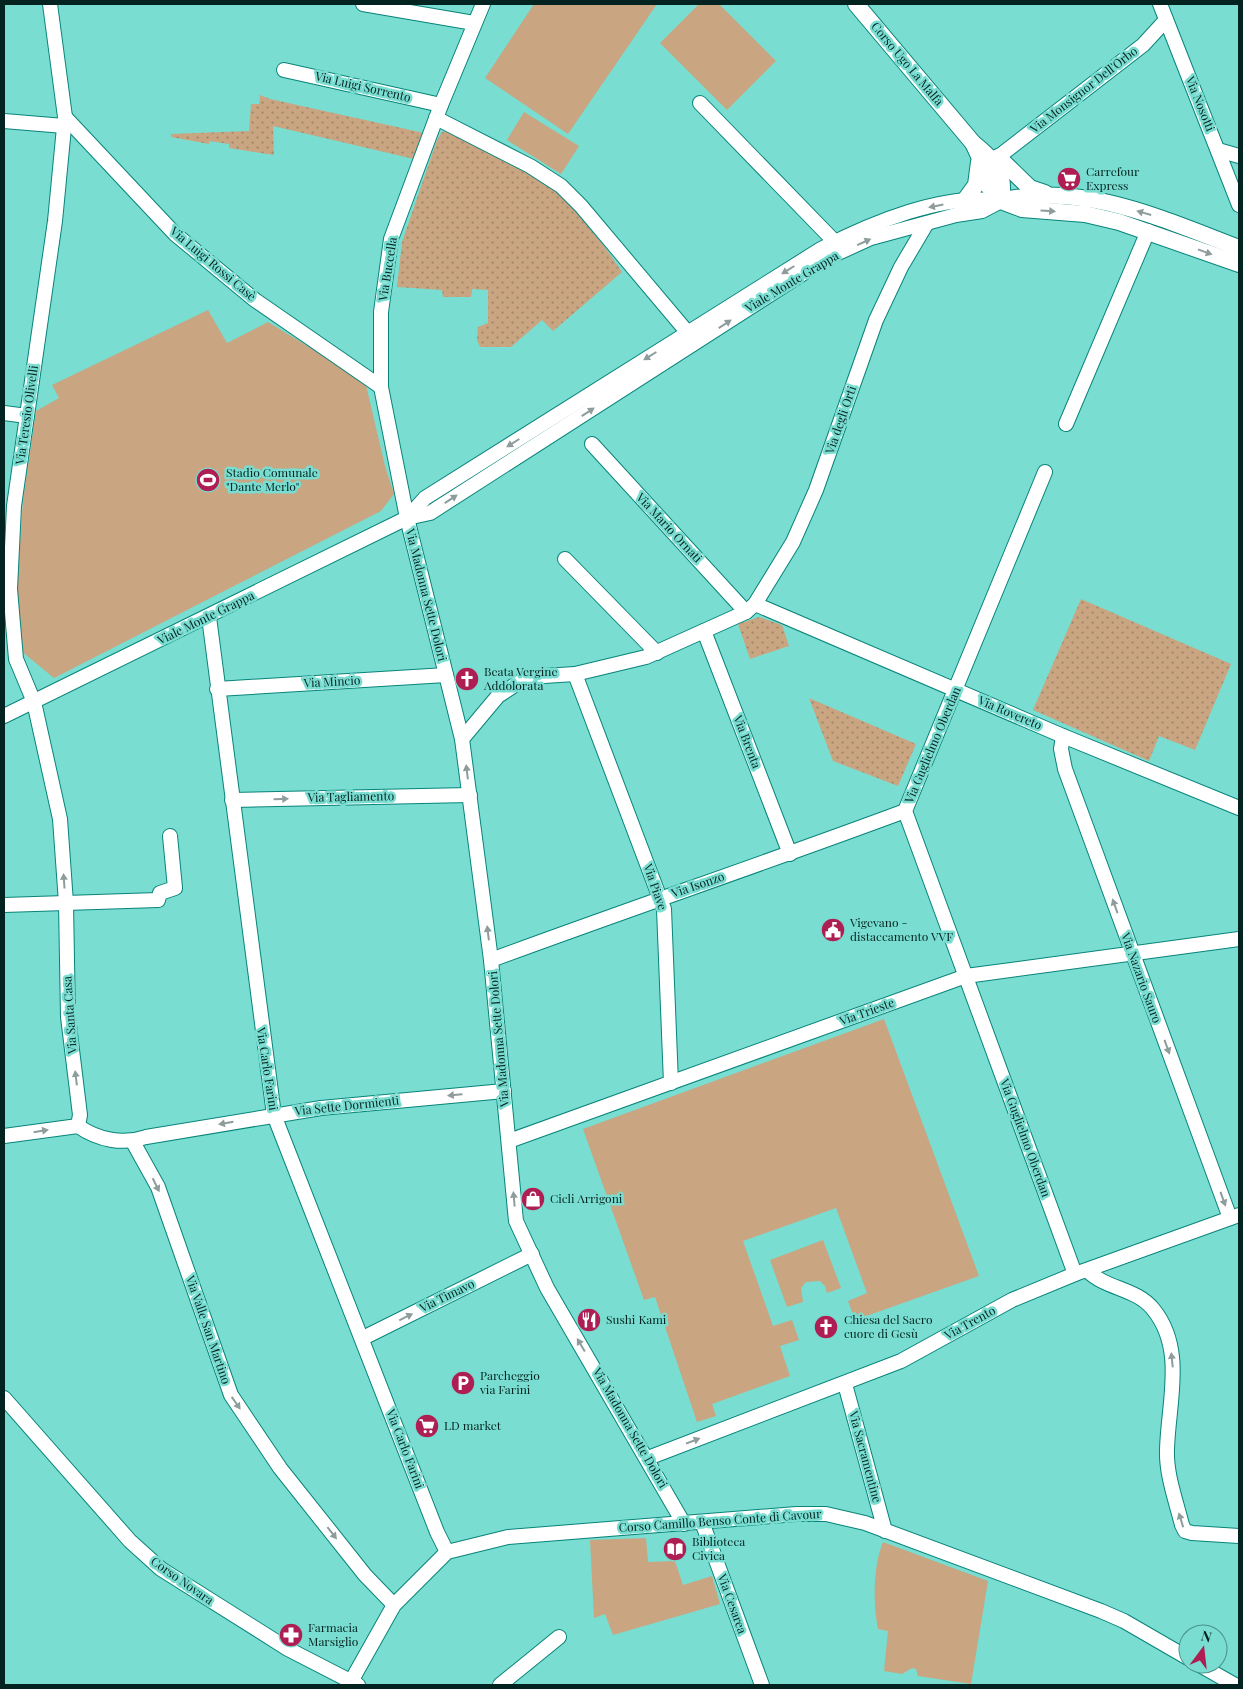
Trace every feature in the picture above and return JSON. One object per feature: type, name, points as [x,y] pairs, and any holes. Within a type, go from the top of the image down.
[{"type":"main road","name":"Corso Ugo La Malfa","points":[[856,4],[958,124],[976,150],[985,169],[989,187],[1001,201]]},
{"type":"main road","name":"Corso Ugo La Malfa","points":[[958,124],[971,132],[1030,188],[1050,195]]},
{"type":"main road","points":[[965,200],[976,185],[979,171],[976,150]]},
{"type":"main road","points":[[1001,201],[1022,196],[1050,195],[1120,206],[1153,216],[1239,248]]},
{"type":"main road","points":[[1001,201],[1022,210],[1085,214],[1119,222],[1239,264]]},
{"type":"street","name":"Via Teresio Olivelli","points":[[34,702],[16,659],[7,589],[9,506],[27,416],[55,222],[65,121],[50,4]]},
{"type":"street","points":[[363,4],[474,23]]},
{"type":"street","name":"Via Buccella","points":[[407,518],[381,387],[381,312],[391,240],[439,111],[482,4]]},
{"type":"street","name":"Via Nosotti","points":[[1160,4],[1239,205]]},
{"type":"street","name":"Via Monsignor Dell'Orbo","points":[[998,158],[1142,45],[1166,20]]},
{"type":"street","name":"Via Luigi Sorrento","points":[[284,70],[439,111]]},
{"type":"street","points":[[700,102],[834,242]]},
{"type":"street","points":[[439,111],[561,186],[581,206],[688,333]]},
{"type":"street","points":[[4,121],[65,121]]},
{"type":"street","name":"Via Luigi Rossi Casè","points":[[65,121],[175,234],[255,300],[381,387]]},
{"type":"street","points":[[1218,150],[1239,156]]},
{"type":"street","name":"Viale Monte Grappa","points":[[407,518],[425,498],[834,242],[865,226],[920,209],[980,198],[1001,201]]},
{"type":"street","name":"Viale Monte Grappa","points":[[4,716],[407,518],[430,513],[827,258],[871,238],[982,211],[1001,201]]},
{"type":"street","name":"Via degli Orti","points":[[750,608],[793,542],[816,490],[876,320],[901,267],[927,223]]},
{"type":"street","points":[[1066,424],[1148,231]]},
{"type":"street","points":[[4,413],[27,416]]},
{"type":"street","name":"Via Mario Ornati","points":[[592,444],[750,608]]},
{"type":"street","name":"Via Guglielmo Oberdan","points":[[1045,472],[905,811],[966,976],[1082,1272]]},
{"type":"street","name":"Via Madonna Sette Dolori","points":[[407,518],[462,739],[491,960],[516,1221],[547,1288],[648,1458],[684,1524]]},
{"type":"street","points":[[565,559],[657,652]]},
{"type":"street","points":[[462,739],[498,696],[521,681],[544,676],[575,674],[646,657],[750,608]]},
{"type":"street","name":"Via Rovereto","points":[[750,608],[956,690],[1239,808]]},
{"type":"street","name":"Via Carlo Farini","points":[[208,617],[274,1114],[447,1552]]},
{"type":"street","name":"Via Brenta","points":[[704,631],[790,854]]},
{"type":"street","name":"Via Piave","points":[[575,674],[664,909],[671,1083]]},
{"type":"street","name":"Via Mincio","points":[[217,689],[446,676]]},
{"type":"street","name":"Via Santa Casa","points":[[34,702],[60,819],[66,903],[68,1018],[80,1115],[78,1126]]},
{"type":"street","name":"Via Nazario Sauro","points":[[1063,736],[1061,758],[1131,952],[1235,1217]]},
{"type":"street","name":"Via Tagliamento","points":[[232,800],[470,795]]},
{"type":"street","name":"Via Isonzo","points":[[491,960],[660,898],[790,854],[905,811]]},
{"type":"street","points":[[4,905],[158,900],[160,893],[175,888],[170,836]]},
{"type":"street","name":"Via Trieste","points":[[509,1141],[966,976],[1131,952],[1239,939]]},
{"type":"street","name":"Via Sette Dormienti","points":[[133,1142],[146,1137],[274,1114],[504,1091]]},
{"type":"street","points":[[4,1136],[78,1126],[93,1137],[133,1142]]},
{"type":"street","name":"Via Valle San Martino","points":[[133,1142],[158,1187],[230,1395],[280,1468],[365,1575],[394,1605]]},
{"type":"street","name":"Via Trento","points":[[648,1458],[901,1361],[1012,1300],[1082,1272],[1235,1217]]},
{"type":"street","name":"Via Timavo","points":[[362,1338],[532,1254]]},
{"type":"street","points":[[1082,1272],[1137,1295],[1153,1308],[1169,1337],[1173,1402],[1167,1461],[1182,1525],[1186,1531],[1192,1533],[1239,1536]]},
{"type":"street","name":"Via Sacramentine","points":[[845,1384],[885,1531]]},
{"type":"street","name":"Corso Novara","points":[[4,1398],[130,1541],[161,1570],[288,1649],[353,1684]]},
{"type":"street","name":"Corso Camillo Benso Conte di Cavour","points":[[447,1552],[508,1537],[702,1522],[826,1514],[840,1515],[1101,1611],[1124,1621],[1178,1652]]},
{"type":"street","name":"Via Cesarea","points":[[702,1522],[762,1685]]},
{"type":"street","points":[[353,1684],[394,1605],[447,1552]]},
{"type":"street","points":[[500,1685],[559,1637]]},
{"type":"street","points":[[1215,1674],[1234,1685]]},
{"type":"shaded area","points":[[534,4],[657,4],[568,134],[485,78]]},
{"type":"shaded area","points":[[699,4],[719,4],[776,61],[727,110],[660,43]]},
{"type":"shaded area","points":[[260,95],[270,99],[424,133],[414,159],[273,126],[274,155],[229,148],[229,144],[209,141],[209,144],[171,137],[171,134],[249,131],[251,104],[259,104]]},
{"type":"shaded area","points":[[524,112],[579,146],[561,174],[507,140]]},
{"type":"shaded area","points":[[448,131],[511,161],[561,194],[604,246],[622,272],[553,331],[542,320],[511,347],[480,347],[477,340],[478,327],[488,323],[488,290],[472,289],[471,297],[443,297],[442,290],[397,287],[402,242],[437,140],[442,132]]},
{"type":"shaded area","name":"Stadio Comunale \"Dante Merlo\"","points":[[208,310],[227,343],[268,322],[365,381],[385,466],[394,494],[381,511],[54,678],[20,650],[17,583],[23,501],[36,411],[59,398],[52,385]]},
{"type":"shaded area","points":[[1081,599],[1231,664],[1195,750],[1159,736],[1149,761],[1033,710]]},
{"type":"shaded area","points":[[759,617],[782,625],[789,646],[750,659],[738,624]]},
{"type":"shaded area","points":[[809,698],[916,744],[898,786],[833,761]]},
{"type":"shaded area","points":[[884,1019],[979,1276],[855,1320],[848,1301],[867,1293],[836,1208],[743,1241],[773,1326],[792,1320],[799,1340],[780,1346],[790,1376],[712,1404],[716,1416],[697,1422],[655,1297],[644,1300],[583,1129]]},
{"type":"shaded area","points":[[823,1240],[841,1288],[827,1293],[825,1286],[820,1281],[806,1282],[801,1288],[803,1302],[787,1307],[770,1260]]},
{"type":"shaded area","points":[[646,1538],[648,1562],[675,1561],[683,1585],[712,1576],[720,1604],[613,1635],[605,1614],[594,1618],[590,1540]]},
{"type":"shaded area","points":[[883,1542],[988,1581],[971,1684],[918,1676],[916,1669],[912,1668],[902,1674],[884,1671],[888,1631],[878,1629],[875,1608],[877,1562]]},
{"type":"place","name":"Carrefour Express","points":[[1069,179]]},
{"type":"place","name":"Stadio Comunale \"Dante Merlo\"","points":[[208,480]]},
{"type":"place","name":"Beata Vergine Addolorata","points":[[467,679]]},
{"type":"place","name":"Vigevano - distaccamento VVF","points":[[833,930]]},
{"type":"place","name":"Cicli Arrigoni","points":[[533,1199]]},
{"type":"place","name":"Sushi Kami","points":[[589,1320]]},
{"type":"place","name":"Chiesa del Sacro cuore di Gesù","points":[[826,1327]]},
{"type":"place","name":"Parcheggio via Farini","points":[[463,1383]]},
{"type":"place","name":"LD market","points":[[427,1426]]},
{"type":"place","name":"Biblioteca Civica","points":[[675,1549]]},
{"type":"place","name":"Farmacia Marsiglio","points":[[291,1635]]}]
